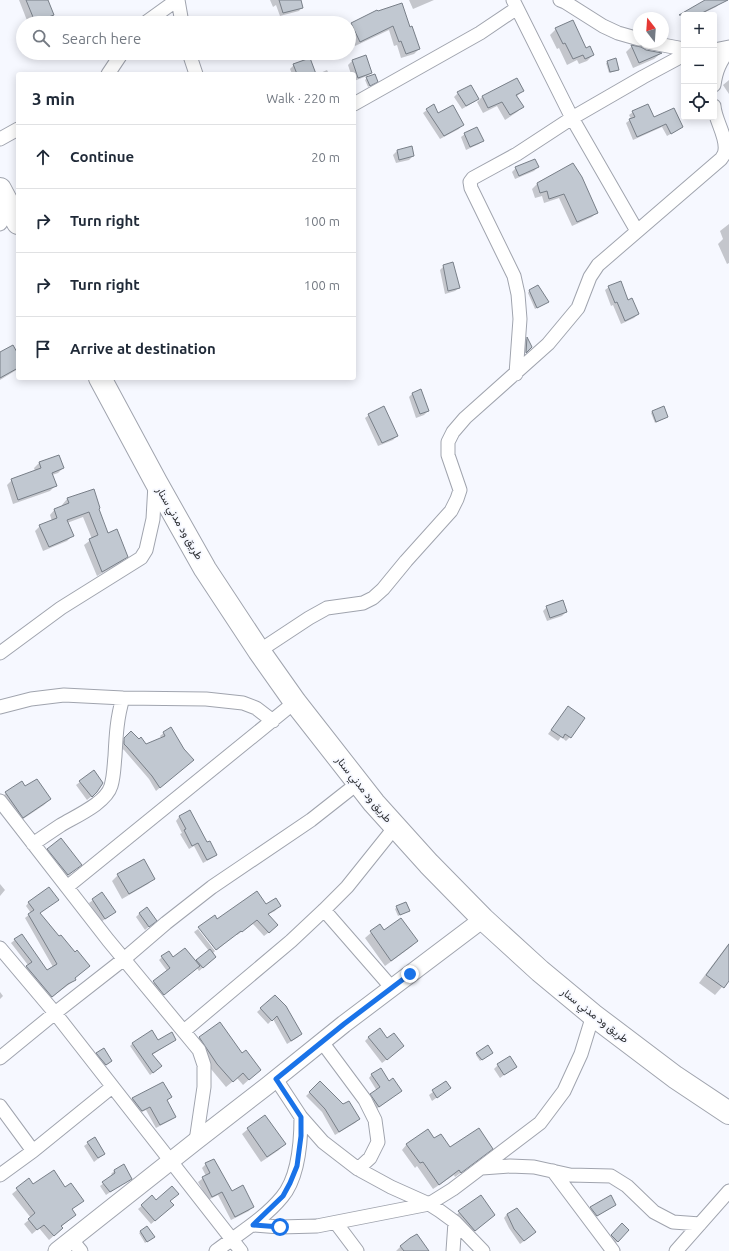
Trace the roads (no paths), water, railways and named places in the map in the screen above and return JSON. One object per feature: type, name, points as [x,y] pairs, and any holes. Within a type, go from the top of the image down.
[{"type":"highway","points":[[0,189],[9,219]]},
{"type":"highway","name":"طريق ود مدني سنار","points":[[101,380],[156,482],[205,568],[259,651],[295,702],[358,783],[395,827],[483,919],[540,971],[593,1015],[675,1077],[729,1113]]},
{"type":"street","points":[[155,16],[177,0],[180,16]]},
{"type":"street","points":[[560,0],[603,26],[633,38]]},
{"type":"street","points":[[356,103],[480,33],[515,4],[572,118],[637,232]]},
{"type":"street","points":[[669,46],[681,48]]},
{"type":"street","points":[[717,50],[729,49]]},
{"type":"street","points":[[714,84],[715,76],[721,61],[729,49]]},
{"type":"street","points":[[516,374],[520,319],[518,294],[514,276],[471,188],[470,182],[473,178],[517,154],[572,118],[681,57]]},
{"type":"street","points":[[109,72],[117,60]]},
{"type":"street","points":[[192,60],[195,72]]},
{"type":"street","points":[[259,651],[327,608],[363,603],[373,598],[383,589],[451,511],[460,490],[448,455],[448,442],[453,432],[465,418],[548,344],[578,308],[590,277],[598,265],[721,159],[726,152],[725,143],[717,118]]},
{"type":"street","points":[[0,139],[16,130]]},
{"type":"street","points":[[0,653],[61,608],[141,558],[146,550],[153,518],[156,482]]},
{"type":"street","points":[[0,707],[30,699],[64,696],[206,699],[244,704],[256,708],[273,721]]},
{"type":"street","points":[[34,844],[60,825],[94,806],[105,796],[111,787],[114,771],[117,724],[123,698]]},
{"type":"street","points":[[67,887],[295,702]]},
{"type":"street","points":[[0,1058],[212,887],[311,820],[358,783]]},
{"type":"street","points":[[0,801],[124,959],[199,1050],[204,1065],[204,1087],[196,1141]]},
{"type":"street","points":[[184,1031],[291,941],[324,910],[347,887],[395,827]]},
{"type":"street","points":[[324,910],[392,988]]},
{"type":"street","points":[[57,1251],[76,1245],[170,1161],[483,919]]},
{"type":"street","points":[[0,948],[55,1013],[240,1251]]},
{"type":"street","points":[[253,1225],[280,1227],[317,1226],[429,1204],[453,1189],[540,1124],[564,1091],[581,1054],[593,1015]]},
{"type":"street","points":[[322,1042],[365,1100],[375,1120],[378,1142],[370,1158],[358,1169]]},
{"type":"street","points":[[276,1079],[301,1117],[323,1142],[358,1169],[391,1187],[429,1204],[455,1222],[483,1251]]},
{"type":"street","points":[[0,1176],[112,1087]]},
{"type":"street","points":[[0,1106],[33,1151]]},
{"type":"street","points":[[216,1251],[253,1225],[283,1196],[297,1166],[301,1136],[301,1117]]},
{"type":"street","points":[[482,1168],[510,1166],[534,1168],[570,1175],[611,1176],[627,1186],[654,1212],[673,1222],[700,1224]]},
{"type":"street","points":[[553,1171],[613,1251]]},
{"type":"street","points":[[676,1251],[729,1191]]},
{"type":"street","points":[[453,1251],[455,1222]]},
{"type":"street","points":[[336,1223],[357,1251]]}]
